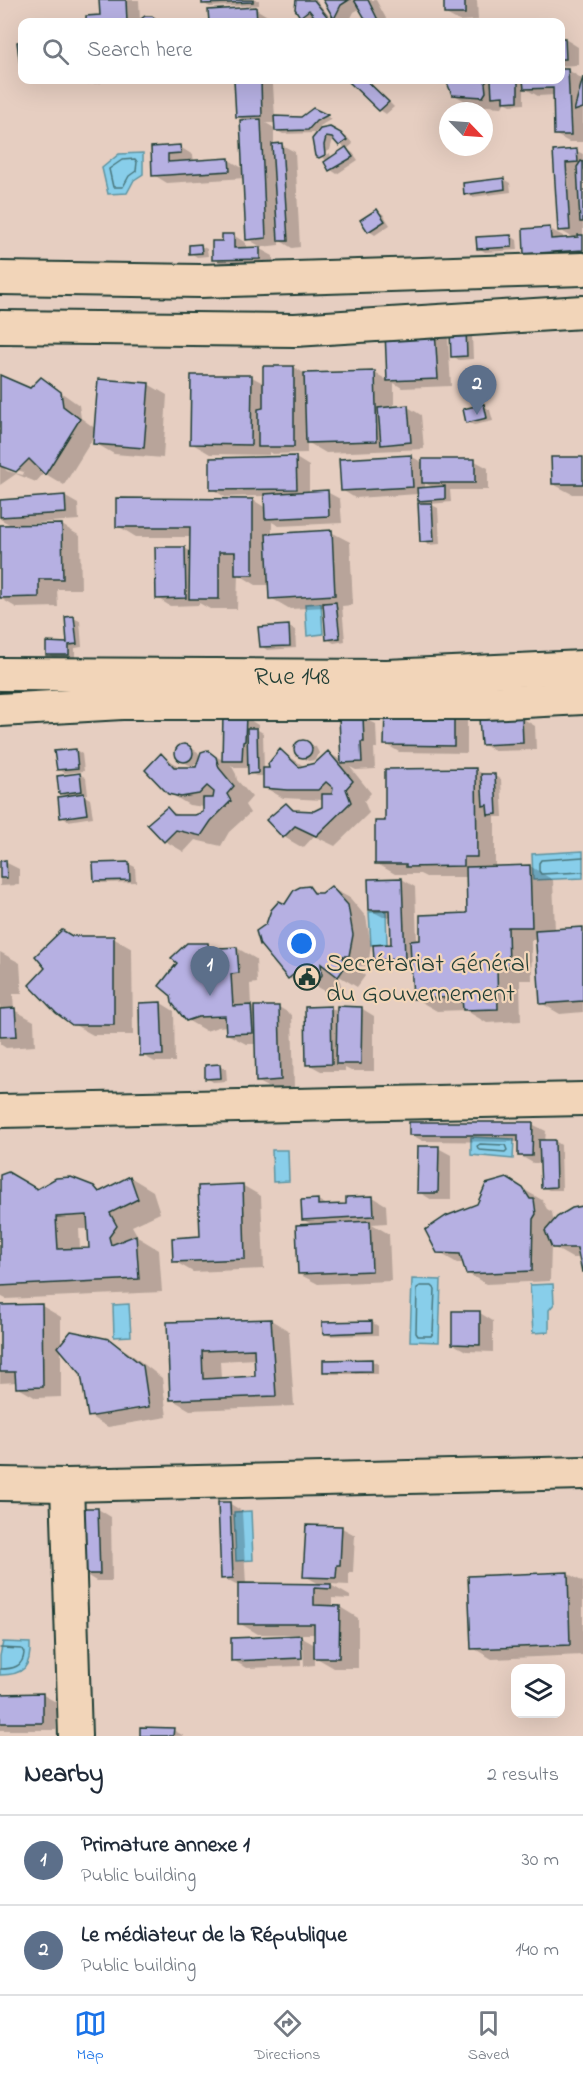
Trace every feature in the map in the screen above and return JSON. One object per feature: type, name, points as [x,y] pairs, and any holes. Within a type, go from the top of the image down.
[{"type":"street","points":[[0,278],[200,281],[583,269]]},
{"type":"street","points":[[260,279],[262,329]]},
{"type":"street","points":[[0,327],[295,330],[583,312]]},
{"type":"street","name":"Rue 148","points":[[0,674],[264,689],[387,676],[583,667]]},
{"type":"street","points":[[0,710],[122,703],[264,689],[485,703],[583,698]]},
{"type":"street","points":[[0,1111],[583,1099]]},
{"type":"street","points":[[0,1485],[583,1473]]},
{"type":"street","points":[[67,1485],[75,1736]]},
{"type":"water","points":[[143,153],[143,174],[134,180],[127,193],[108,194],[102,168],[119,154]]},
{"type":"water","points":[[321,603],[323,634],[307,636],[305,604]]},
{"type":"water","points":[[583,851],[583,878],[533,880],[532,854]]},
{"type":"water","points":[[386,911],[387,944],[371,945],[369,912]]},
{"type":"water","points":[[471,1137],[514,1139],[513,1159],[471,1155]]},
{"type":"water","points":[[272,1150],[288,1150],[289,1181],[273,1182]]},
{"type":"water","points":[[412,1279],[441,1280],[439,1342],[410,1341]]},
{"type":"water","points":[[553,1284],[554,1304],[549,1310],[549,1332],[533,1333],[530,1285]]},
{"type":"water","points":[[129,1304],[131,1336],[114,1337],[113,1305]]},
{"type":"water","points":[[251,1511],[253,1560],[236,1561],[234,1512]]},
{"type":"water","points":[[3,1642],[30,1643],[27,1664],[20,1671],[0,1675]]},
{"type":"building","points":[[99,0],[126,0],[127,18],[86,18],[86,16],[100,15]]},
{"type":"building","points":[[202,0],[253,0],[253,2],[202,4]]},
{"type":"building","points":[[296,0],[314,0],[328,18],[315,18],[309,10],[300,17],[295,9]]},
{"type":"building","points":[[323,0],[349,0],[341,5],[333,18]]},
{"type":"building","points":[[354,0],[368,0],[377,18],[365,18]]},
{"type":"building","points":[[444,0],[465,0],[465,14],[444,14]]},
{"type":"building","points":[[256,7],[257,18],[209,18],[208,10]]},
{"type":"building","points":[[565,69],[568,69],[571,135],[554,135],[553,88],[524,89],[523,84],[565,84]]},
{"type":"building","points":[[583,77],[583,108],[574,111]]},
{"type":"building","points":[[234,84],[261,84],[262,116],[236,117]]},
{"type":"building","points":[[351,84],[370,84],[389,102],[379,111]]},
{"type":"building","points":[[448,84],[485,84],[486,92],[483,97],[452,95]]},
{"type":"building","points":[[491,84],[518,84],[518,101],[503,102],[503,96],[492,97]]},
{"type":"building","points":[[313,108],[328,115],[316,121],[308,130],[275,131],[274,116],[301,117]]},
{"type":"building","points":[[261,119],[266,238],[246,240],[240,120]]},
{"type":"building","points":[[330,127],[341,133],[347,140],[339,146],[332,138],[326,137],[325,155],[319,158],[315,156],[312,139],[320,129]]},
{"type":"building","points":[[282,143],[288,241],[278,241],[272,144]]},
{"type":"building","points":[[180,145],[181,153],[168,154],[168,162],[229,158],[230,171],[152,176],[151,147]]},
{"type":"building","points":[[346,147],[353,157],[329,171],[324,162]]},
{"type":"building","points":[[577,149],[578,162],[566,163],[570,230],[558,231],[553,151]]},
{"type":"building","points":[[581,161],[583,162],[583,222],[580,222],[577,167]]},
{"type":"building","points":[[504,178],[505,189],[464,195],[463,183]]},
{"type":"building","points":[[377,209],[385,221],[368,232],[360,220]]},
{"type":"building","points":[[550,227],[551,239],[583,235],[583,250],[524,254],[523,229]]},
{"type":"building","points":[[222,234],[234,234],[234,248],[260,247],[260,259],[212,260],[212,241],[222,241]]},
{"type":"building","points":[[511,235],[512,247],[477,249],[476,237]]},
{"type":"building","points":[[201,244],[202,253],[189,254],[189,245]]},
{"type":"building","points":[[435,329],[438,379],[387,381],[385,331]]},
{"type":"building","points":[[466,329],[467,356],[451,357],[450,330]]},
{"type":"building","points":[[263,366],[294,366],[294,447],[258,447],[258,409],[263,408]]},
{"type":"building","points":[[375,371],[377,441],[306,443],[304,373]]},
{"type":"building","points":[[0,375],[30,388],[41,377],[61,392],[63,406],[80,419],[45,475],[29,459],[16,472],[0,466]]},
{"type":"building","points":[[191,375],[252,375],[251,445],[190,444]]},
{"type":"building","points":[[98,379],[149,383],[144,448],[93,444]]},
{"type":"building","points":[[484,404],[487,418],[466,423],[463,409]]},
{"type":"building","points":[[408,405],[411,442],[381,445],[378,408]]},
{"type":"building","points":[[411,455],[413,487],[341,491],[339,459]]},
{"type":"building","points":[[296,456],[297,489],[210,490],[210,458]]},
{"type":"building","points":[[551,457],[583,457],[583,484],[552,484]]},
{"type":"building","points":[[422,459],[475,459],[475,483],[422,483]]},
{"type":"building","points":[[445,486],[445,499],[418,501],[417,488]]},
{"type":"building","points":[[328,490],[329,516],[265,519],[264,494]]},
{"type":"building","points":[[65,495],[66,513],[0,517],[0,500]]},
{"type":"building","points":[[116,498],[253,499],[253,575],[235,575],[235,552],[219,552],[219,599],[189,599],[190,527],[116,527]]},
{"type":"building","points":[[418,503],[432,503],[434,541],[420,542]]},
{"type":"building","points":[[62,524],[63,579],[39,579],[39,597],[0,598],[0,525]]},
{"type":"building","points":[[332,530],[335,595],[269,599],[266,534]]},
{"type":"building","points":[[155,547],[185,547],[186,598],[156,599]]},
{"type":"building","points":[[336,602],[340,638],[326,640],[323,603]]},
{"type":"building","points":[[74,616],[77,644],[69,645],[69,655],[46,655],[46,642],[67,643],[65,617]]},
{"type":"building","points":[[289,625],[290,646],[260,647],[258,627]]},
{"type":"building","points":[[385,710],[454,711],[454,746],[384,745]]},
{"type":"building","points":[[223,715],[246,716],[242,761],[222,761]]},
{"type":"building","points":[[363,715],[362,762],[341,763],[339,717]]},
{"type":"building","points":[[522,717],[523,743],[481,745],[479,718]]},
{"type":"building","points":[[247,728],[257,728],[258,773],[248,774]]},
{"type":"building","points":[[299,740],[307,740],[312,745],[310,756],[299,758],[294,753],[294,745]]},
{"type":"building","points":[[180,744],[188,744],[193,749],[191,760],[180,762],[175,757],[175,749]]},
{"type":"building","points":[[76,749],[78,768],[57,770],[54,751]]},
{"type":"building","points":[[280,749],[299,767],[315,763],[328,751],[353,781],[346,789],[351,802],[316,836],[295,826],[283,838],[266,820],[286,803],[293,810],[314,811],[322,807],[322,794],[332,794],[333,788],[326,782],[318,790],[263,788],[263,768],[269,768],[268,764]]},
{"type":"building","points":[[207,750],[216,757],[219,768],[234,786],[227,794],[231,801],[211,821],[201,836],[176,830],[164,842],[147,824],[167,807],[174,815],[195,815],[203,812],[203,798],[213,798],[214,792],[207,786],[199,794],[181,797],[168,794],[145,770],[161,753],[174,767],[196,767],[201,752]]},
{"type":"building","points":[[476,768],[477,857],[464,857],[464,866],[406,867],[406,864],[375,864],[375,821],[385,821],[385,769]]},
{"type":"building","points":[[80,773],[82,791],[59,794],[57,776]]},
{"type":"building","points":[[481,774],[495,774],[497,814],[488,815],[487,805],[483,806]]},
{"type":"building","points":[[84,793],[87,814],[60,818],[58,797]]},
{"type":"building","points":[[6,860],[7,878],[0,878],[0,861]]},
{"type":"building","points":[[129,862],[130,880],[94,881],[93,863]]},
{"type":"building","points":[[530,865],[532,927],[508,927],[509,967],[497,968],[498,1009],[463,1010],[462,997],[413,999],[410,941],[420,940],[420,915],[467,913],[466,867]]},
{"type":"building","points":[[402,878],[405,959],[374,960],[373,945],[391,944],[390,910],[369,910],[368,879]]},
{"type":"building","points":[[309,886],[314,893],[322,893],[331,886],[348,905],[353,935],[349,956],[342,956],[347,964],[338,977],[321,964],[322,975],[316,984],[305,982],[298,971],[288,979],[260,945],[256,931],[266,924],[271,910],[279,901],[285,904],[294,890]]},
{"type":"building","points":[[583,927],[583,1001],[540,1004],[535,930]]},
{"type":"building","points":[[62,930],[72,936],[114,936],[114,1025],[72,1025],[56,1013],[29,985],[45,968],[35,956]]},
{"type":"building","points":[[187,943],[208,943],[209,952],[220,951],[220,948],[237,947],[239,973],[231,974],[233,1006],[251,1005],[253,1033],[226,1034],[225,1016],[198,1017],[186,1021],[172,1003],[171,996],[159,986],[177,963],[171,958]]},
{"type":"building","points":[[161,1002],[163,1055],[140,1056],[139,1003]]},
{"type":"building","points":[[254,1006],[279,1006],[281,1080],[256,1082]]},
{"type":"building","points":[[331,1006],[332,1064],[306,1065],[305,1007]]},
{"type":"building","points":[[337,1006],[362,1007],[361,1064],[336,1064]]},
{"type":"building","points":[[15,1008],[17,1036],[0,1037],[0,1009]]},
{"type":"building","points":[[220,1064],[221,1078],[205,1079],[205,1065]]},
{"type":"building","points":[[409,1122],[533,1122],[532,1156],[518,1156],[518,1135],[409,1135]]},
{"type":"building","points":[[539,1140],[555,1140],[556,1187],[541,1188]]},
{"type":"building","points":[[418,1146],[439,1146],[438,1193],[417,1193]]},
{"type":"building","points":[[8,1172],[37,1189],[56,1178],[71,1177],[94,1186],[99,1192],[130,1176],[138,1199],[110,1213],[117,1226],[109,1237],[111,1245],[136,1235],[139,1279],[0,1286],[0,1175]],"holes":[[[87,1215],[89,1248],[58,1249],[56,1217]]]},
{"type":"building","points":[[507,1178],[523,1188],[530,1199],[534,1199],[536,1214],[533,1219],[532,1271],[466,1274],[460,1254],[437,1253],[425,1230],[446,1216],[477,1204],[486,1184]]},
{"type":"building","points":[[243,1184],[245,1259],[173,1262],[172,1238],[200,1236],[198,1186]]},
{"type":"building","points":[[373,1196],[374,1216],[302,1220],[301,1200],[318,1199],[318,1205],[346,1204],[346,1197]]},
{"type":"building","points":[[583,1206],[582,1272],[577,1248],[552,1248],[545,1231],[557,1217],[572,1208]]},
{"type":"building","points":[[370,1221],[372,1271],[298,1274],[296,1225]]},
{"type":"building","points":[[42,1304],[43,1387],[16,1388],[15,1372],[0,1372],[0,1305]]},
{"type":"building","points":[[452,1311],[480,1311],[480,1345],[452,1344]]},
{"type":"building","points":[[271,1319],[276,1396],[170,1400],[167,1322]],"holes":[[[254,1349],[255,1376],[203,1379],[202,1351]]]},
{"type":"building","points":[[372,1321],[372,1332],[323,1334],[322,1322]]},
{"type":"building","points":[[71,1331],[109,1339],[143,1366],[149,1407],[88,1417],[81,1374],[58,1347]]},
{"type":"building","points":[[372,1359],[372,1371],[323,1372],[323,1360]]},
{"type":"building","points":[[218,1502],[230,1502],[233,1578],[221,1579]]},
{"type":"building","points":[[81,1508],[98,1508],[100,1574],[82,1574]]},
{"type":"building","points":[[306,1525],[342,1526],[340,1565],[337,1565],[336,1578],[303,1577]]},
{"type":"building","points":[[568,1572],[570,1645],[471,1649],[468,1576]]},
{"type":"building","points":[[238,1583],[331,1584],[331,1589],[314,1588],[314,1605],[340,1606],[339,1658],[314,1658],[314,1624],[238,1624]]},
{"type":"building","points":[[301,1635],[302,1658],[231,1661],[231,1638]]},
{"type":"building","points":[[43,1693],[43,1723],[0,1723],[0,1694]]},
{"type":"building","points":[[140,1727],[174,1728],[173,1736],[140,1736]]},
{"type":"place","name":"Le médiateur de la République","points":[[477,415]]},
{"type":"place","name":"Secrétariat Général du Gouvernement","points":[[307,977]]},
{"type":"place","name":"Primature annexe 1","points":[[210,996]]}]
